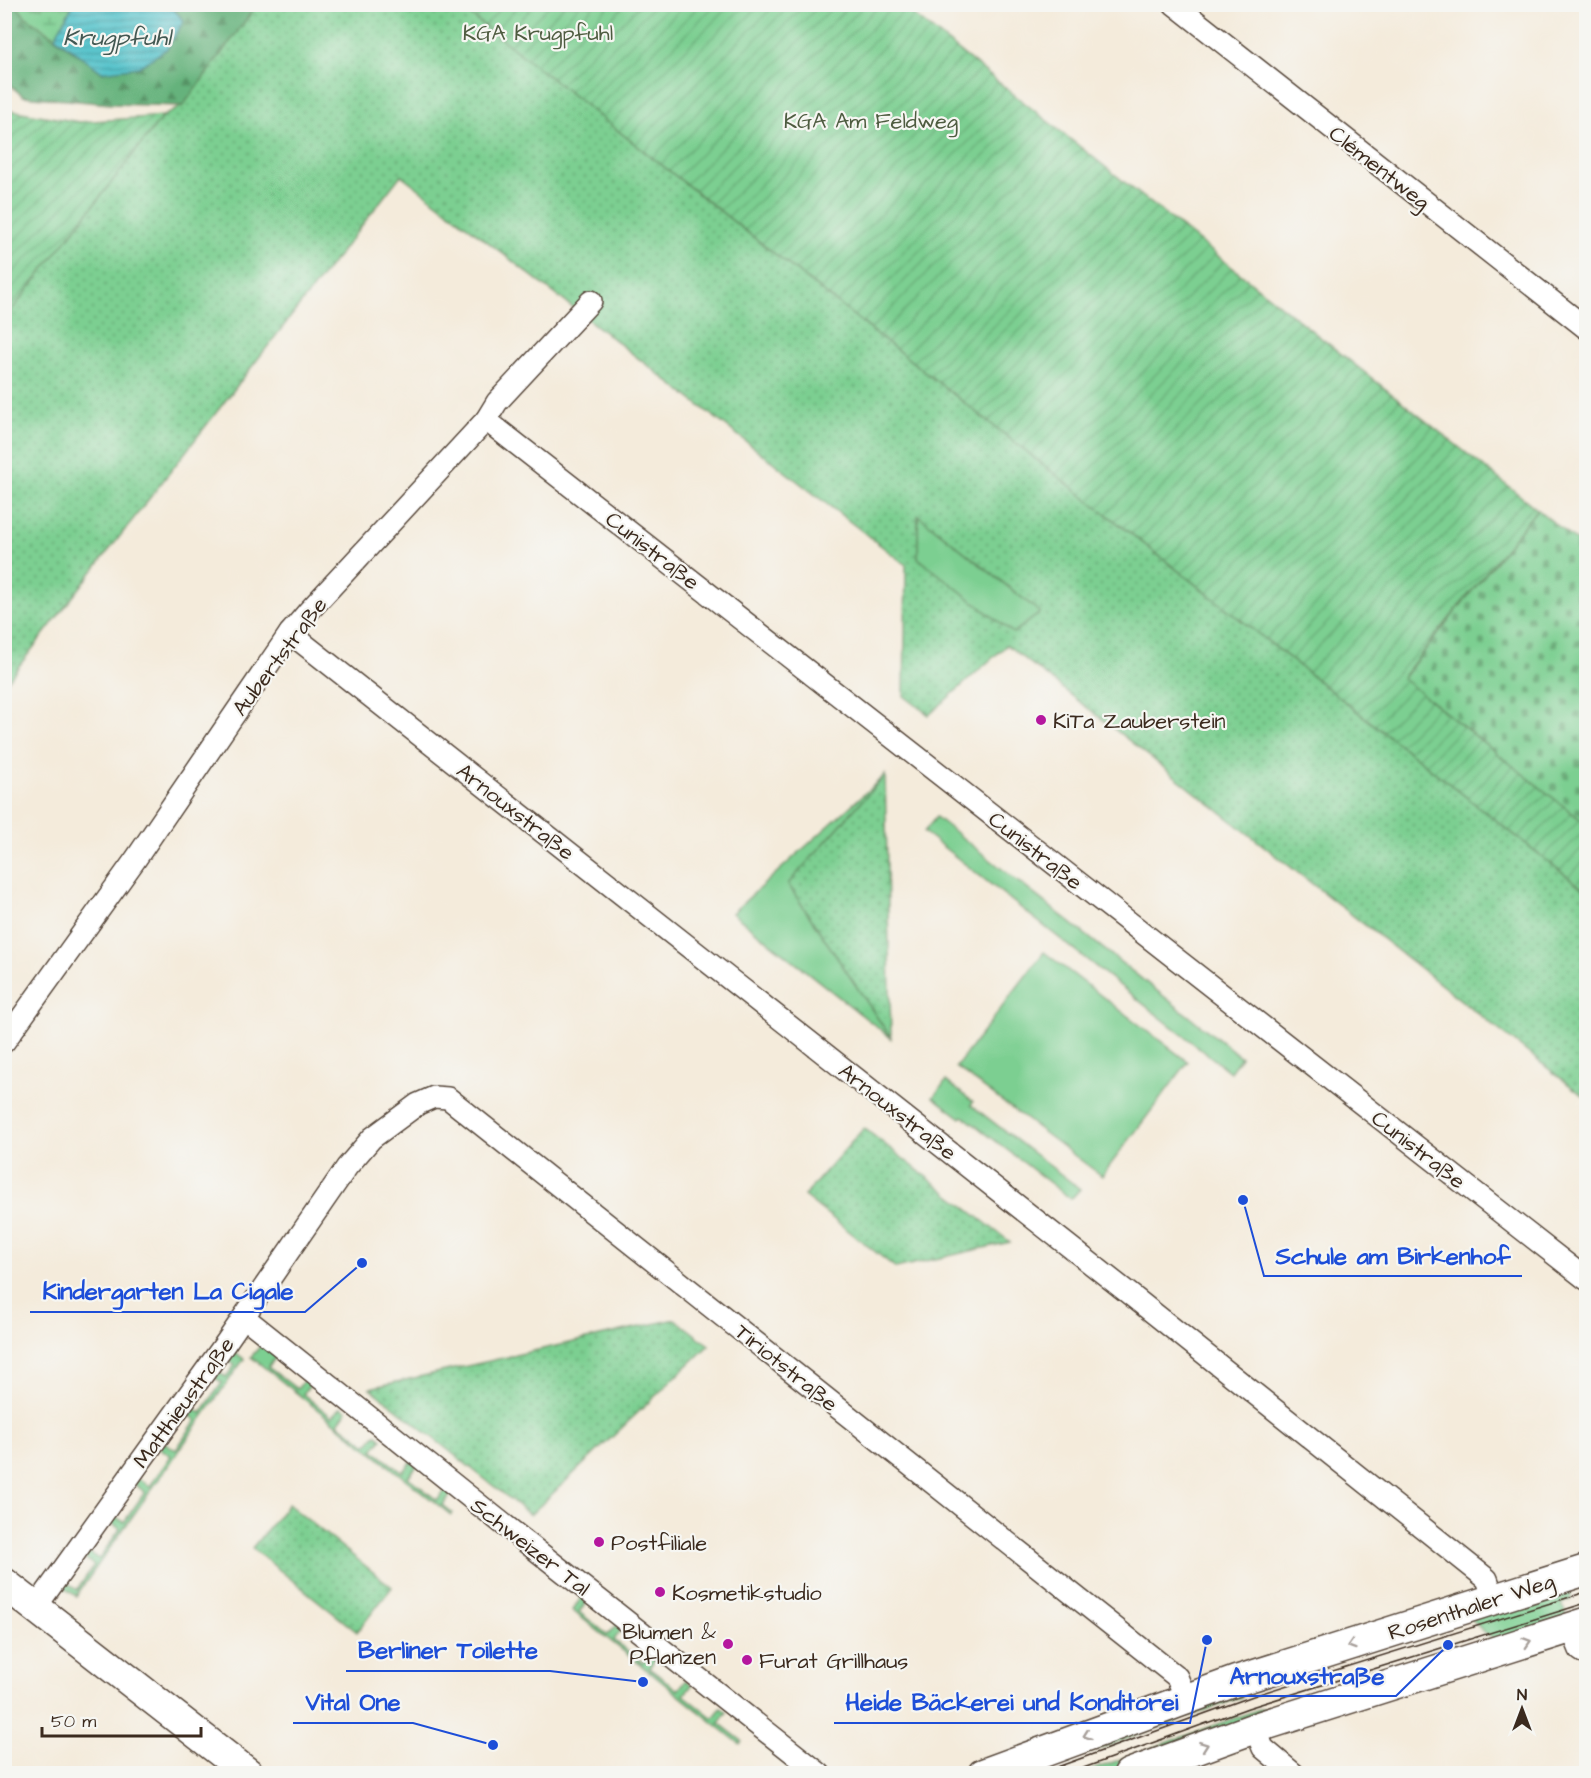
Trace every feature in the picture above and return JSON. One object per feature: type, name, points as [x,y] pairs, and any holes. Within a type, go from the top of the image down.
[{"type":"main road","name":"Rosenthaler Weg","points":[[982,1773],[1186,1699],[1587,1570]]},
{"type":"main road","points":[[15,1597],[249,1773]]},
{"type":"main road","points":[[1129,1773],[1255,1728],[1579,1625]]},
{"type":"street","name":"Clémentweg","points":[[1174,4],[1587,328]]},
{"type":"street","name":"Aubertstraße","points":[[4,1042],[142,850],[290,633],[486,420],[497,402],[591,301]]},
{"type":"street","name":"Cunistraße","points":[[486,420],[1587,1279]]},
{"type":"street","name":"Arnouxstraße","points":[[290,633],[1136,1299],[1487,1579],[1494,1599]]},
{"type":"street","name":"Tiriotstraße","points":[[372,1138],[418,1104],[434,1097],[448,1098],[1177,1677],[1186,1699]]},
{"type":"street","name":"Matthieustraße","points":[[15,1597],[244,1317],[347,1167],[372,1138]]},
{"type":"street","name":"Schweizer Tal","points":[[244,1317],[820,1773]]},
{"type":"street","points":[[1579,1625],[1580,1650],[1587,1654]]},
{"type":"street","points":[[1255,1728],[1263,1748],[1294,1773]]},
{"type":"green space","points":[[4,5],[16,5],[25,16],[102,72],[184,21],[170,5],[257,5],[183,106],[111,104],[23,96],[5,81]]},
{"type":"green space","points":[[16,5],[73,5],[55,37],[25,16]]},
{"type":"green space","points":[[257,5],[458,5],[1586,891],[1586,1098],[1007,645],[929,715],[904,696],[906,565],[401,175],[5,684],[4,319],[163,116],[183,106]],"holes":[[[918,515],[1040,612],[1013,633],[918,558]]]},
{"type":"green space","name":"KGA Am Feldweg","points":[[458,5],[901,5],[1537,509],[1402,678],[1586,824],[1586,891]]},
{"type":"green space","points":[[5,105],[10,110],[79,122],[163,116],[5,319]]},
{"type":"green space","points":[[1537,509],[1586,549],[1586,824],[1402,679]]},
{"type":"green space","points":[[918,515],[1041,613],[1013,633],[918,558]]},
{"type":"green space","points":[[885,775],[788,884],[891,1038],[732,913]]},
{"type":"green space","points":[[885,775],[891,1038],[788,884]]},
{"type":"green space","points":[[936,817],[1241,1057],[1230,1072],[924,832]]},
{"type":"green space","points":[[1044,952],[1188,1062],[1102,1176],[956,1067]]},
{"type":"green space","points":[[946,1081],[973,1102],[971,1105],[1080,1189],[1071,1199],[963,1116],[961,1118],[933,1097]]},
{"type":"green space","points":[[864,1128],[1010,1242],[896,1268],[804,1196]]},
{"type":"green space","points":[[675,1319],[709,1345],[530,1515],[370,1388]]},
{"type":"green space","points":[[262,1344],[277,1356],[268,1367],[297,1389],[306,1378],[312,1383],[303,1394],[332,1417],[341,1407],[347,1411],[338,1423],[367,1445],[376,1434],[382,1439],[373,1450],[402,1472],[411,1462],[417,1466],[408,1477],[437,1500],[446,1489],[451,1494],[443,1505],[453,1513],[451,1515],[251,1357]]},
{"type":"green space","points":[[230,1349],[244,1359],[76,1596],[62,1586],[65,1581],[77,1590],[94,1565],[83,1557],[87,1551],[99,1559],[120,1529],[108,1521],[112,1515],[124,1522],[145,1492],[134,1484],[138,1478],[150,1486],[171,1456],[160,1448],[164,1442],[176,1450],[196,1420],[185,1412],[190,1406],[201,1413],[222,1383],[211,1375],[215,1370],[226,1377],[235,1365],[224,1357]]},
{"type":"green space","points":[[288,1504],[392,1587],[357,1632],[252,1548]]},
{"type":"green space","points":[[1550,1589],[1553,1596],[1570,1591],[1571,1600],[1562,1604],[1568,1621],[1498,1644],[1467,1616]]},
{"type":"green space","points":[[582,1597],[587,1602],[579,1612],[608,1635],[617,1625],[622,1629],[614,1640],[643,1663],[652,1652],[657,1657],[649,1668],[678,1690],[686,1680],[692,1685],[684,1695],[713,1718],[721,1708],[727,1712],[719,1723],[742,1741],[740,1744],[572,1610]]},
{"type":"green space","points":[[1232,1689],[1242,1697],[1033,1773],[1002,1774]]},
{"type":"green space","points":[[1262,1708],[1271,1714],[1103,1773],[1081,1774]]},
{"type":"water","name":"Krugpfuhl","points":[[73,5],[170,5],[184,21],[167,49],[139,67],[102,72],[55,37]]},
{"type":"tram line","points":[[1038,1774],[1256,1695],[1586,1592]]},
{"type":"tram line","points":[[1067,1774],[1248,1708],[1586,1603]]},
{"type":"place","name":"KiTa Zauberstein","points":[[1041,720]]},
{"type":"place","name":"Schule am Birkenhof","points":[[1243,1200]]},
{"type":"place","name":"Kindergarten La Cigale","points":[[362,1263]]},
{"type":"place","name":"Postfiliale","points":[[599,1542]]},
{"type":"place","name":"Kosmetikstudio","points":[[660,1592]]},
{"type":"place","name":"Heide Bäckerei und Konditorei","points":[[1207,1640]]},
{"type":"place","name":"Blumen & Pflanzen","points":[[728,1644]]},
{"type":"place","name":"Arnouxstraße","points":[[1448,1645]]},
{"type":"place","name":"Furat Grillhaus","points":[[747,1660]]},
{"type":"place","name":"Berliner Toilette","points":[[643,1682]]},
{"type":"place","name":"Vital One","points":[[493,1745]]},
{"type":"park label","name":"KGA Krugpfuhl","points":[[538,32]]}]
